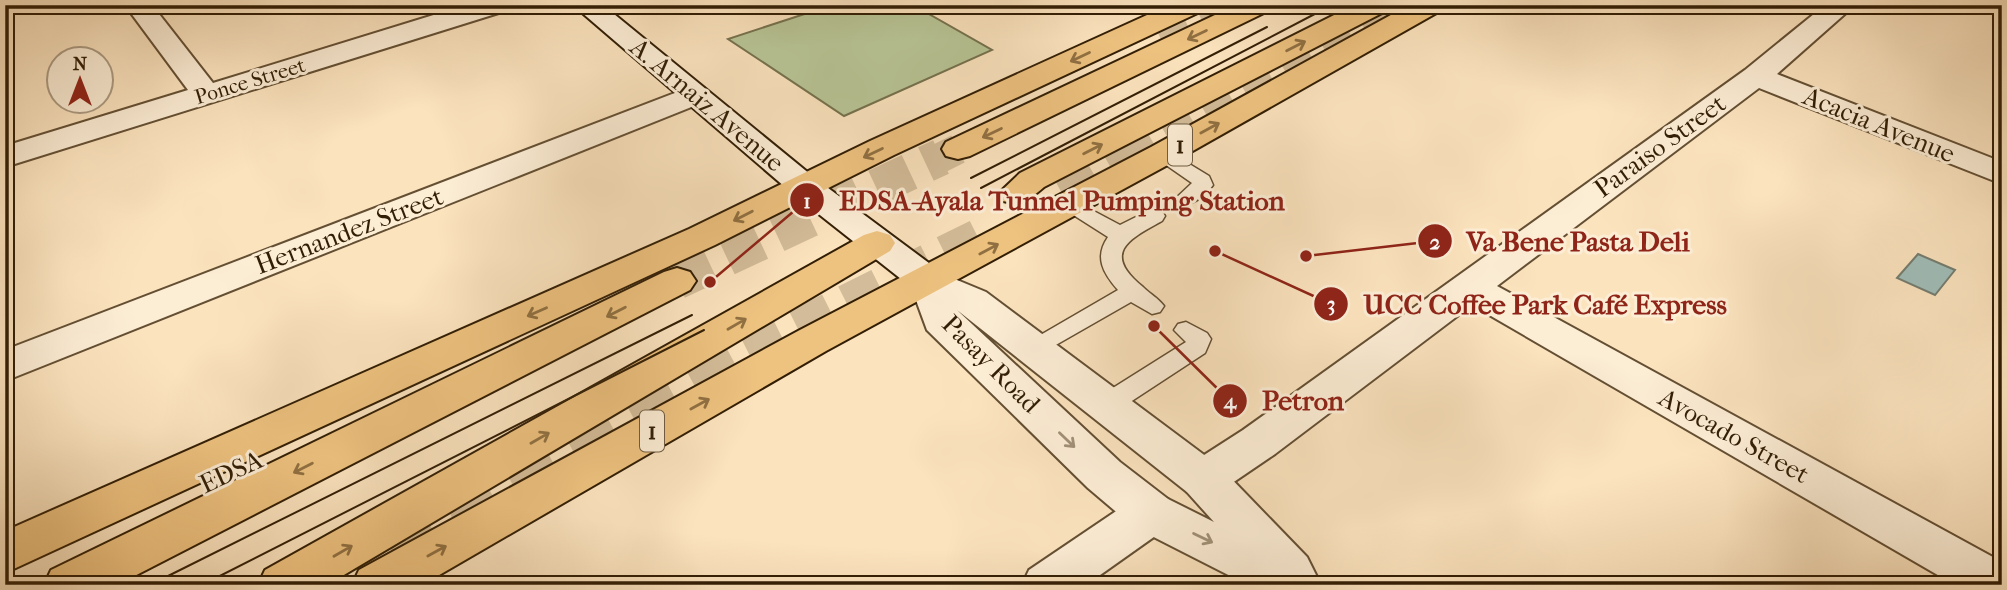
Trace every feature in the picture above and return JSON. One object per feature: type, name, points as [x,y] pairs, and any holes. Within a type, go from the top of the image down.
[{"type":"highway","points":[[5,553],[702,237],[804,186],[1192,5]]},
{"type":"highway","points":[[958,149],[1258,5]]},
{"type":"highway","points":[[1015,194],[1032,180],[1376,5]]},
{"type":"highway","name":"1","points":[[377,585],[812,341],[1071,205],[1430,5]]},
{"type":"highway","points":[[284,585],[877,243]]},
{"type":"highway","points":[[69,585],[677,281]]},
{"type":"highway","name":"EDSA","points":[[5,579],[456,363]]},
{"type":"street","points":[[138,5],[206,94]]},
{"type":"street","name":"Ponce Street","points":[[5,157],[495,5]]},
{"type":"street","name":"A. Arnaiz Avenue","points":[[586,5],[804,186],[929,281]]},
{"type":"street","name":"Paraiso Street","points":[[1203,479],[1259,442],[1756,76],[1842,5]]},
{"type":"street","name":"Acacia Avenue","points":[[1756,76],[2002,174]]},
{"type":"street","name":"Hernandez Street","points":[[5,366],[693,95]]},
{"type":"street","name":"Pasay Road","points":[[929,281],[972,301],[1203,479],[1302,585]]},
{"type":"street","name":"Pasay Road","points":[[929,281],[941,320],[1104,475],[1151,513],[1296,585]]},
{"type":"street","name":"Avocado Street","points":[[1469,287],[1998,585]]},
{"type":"street","points":[[1047,585],[1151,513]]},
{"type":"lane","points":[[1163,154],[1202,180],[1202,186],[1185,199]]},
{"type":"lane","points":[[1071,205],[1121,235]]},
{"type":"lane","points":[[1152,306],[1119,281],[1111,261],[1113,247],[1121,235],[1155,216]]},
{"type":"lane","points":[[1033,350],[1131,292]]},
{"type":"lane","points":[[1106,405],[1197,347],[1199,339],[1186,330]]},
{"type":"green space","points":[[832,5],[913,5],[992,50],[844,116],[728,39]]},
{"type":"water","points":[[1918,254],[1955,270],[1935,295],[1897,278]]},
{"type":"tunnel","points":[[1157,31],[1211,5]]},
{"type":"tunnel","points":[[1128,159],[1403,5]]},
{"type":"tunnel","points":[[938,159],[958,149]]},
{"type":"tunnel","points":[[677,281],[941,157]]},
{"type":"tunnel","points":[[1063,195],[1131,157]]},
{"type":"tunnel","points":[[748,352],[993,230]]},
{"type":"tunnel","points":[[389,546],[752,351]]},
{"type":"tram line","points":[[981,188],[1332,5]]},
{"type":"tram line","points":[[971,178],[1267,27]]},
{"type":"tram line","points":[[150,585],[692,315]]},
{"type":"tram line","points":[[202,585],[704,330]]},
{"type":"place","name":"UCC Coffee Park Café Express","points":[[1215,251]]},
{"type":"place","name":"Va Bene Pasta Deli","points":[[1306,256]]},
{"type":"place","name":"EDSA-Ayala Tunnel Pumping Station","points":[[710,282]]},
{"type":"place","name":"Petron","points":[[1154,326]]}]
